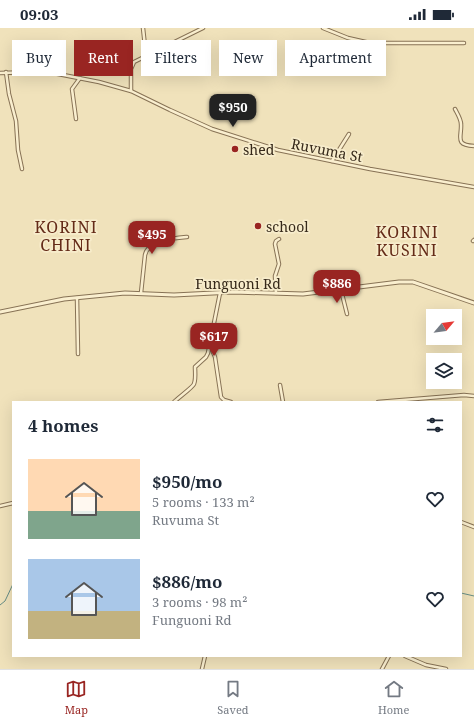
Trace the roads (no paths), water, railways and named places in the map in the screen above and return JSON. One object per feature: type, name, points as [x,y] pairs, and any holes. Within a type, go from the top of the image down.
[{"type":"street","points":[[143,28],[144,40]]},
{"type":"street","points":[[178,40],[203,28]]},
{"type":"street","points":[[323,28],[348,38],[370,43],[464,43]]},
{"type":"street","points":[[131,91],[132,66],[134,62],[141,58]]},
{"type":"street","points":[[6,72],[9,94],[16,120],[18,150],[22,169]]},
{"type":"street","name":"Ruvuma St","points":[[0,73],[53,73],[80,78],[131,91],[212,128],[252,142],[291,153],[473,187]]},
{"type":"street","points":[[76,119],[72,89],[80,78]]},
{"type":"street","points":[[455,109],[461,123],[461,142],[464,145],[474,146]]},
{"type":"street","points":[[332,161],[349,134]]},
{"type":"street","points":[[141,293],[147,249],[157,243],[170,239],[187,237]]},
{"type":"street","points":[[276,294],[275,276],[279,264],[275,244],[276,241],[279,240]]},
{"type":"street","name":"Funguoni Rd","points":[[0,312],[77,297],[141,293],[174,295],[220,293],[303,294],[399,282],[413,282],[474,303]]},
{"type":"street","points":[[341,290],[347,314]]},
{"type":"street","points":[[175,401],[193,386],[195,367],[207,355],[220,293]]},
{"type":"street","points":[[77,297],[78,354]]},
{"type":"street","points":[[210,345],[215,358],[220,397],[228,401]]},
{"type":"street","points":[[280,385],[283,401]]},
{"type":"street","points":[[390,401],[464,395],[474,396]]},
{"type":"street","points":[[0,506],[12,503]]},
{"type":"street","points":[[462,522],[474,527]]},
{"type":"street","points":[[202,669],[205,657]]},
{"type":"street","points":[[382,669],[388,657]]},
{"type":"street","points":[[407,657],[426,665],[446,669]]},
{"type":"waterway","points":[[0,605],[5,601],[12,586]]},
{"type":"waterway","points":[[462,593],[474,596]]},
{"type":"place","name":"shed","points":[[235,149]]},
{"type":"place","name":"school","points":[[258,226]]},
{"type":"district","name":"KORINI CHINI","points":[[66,236]]},
{"type":"district","name":"KORINI KUSINI","points":[[407,241]]}]
